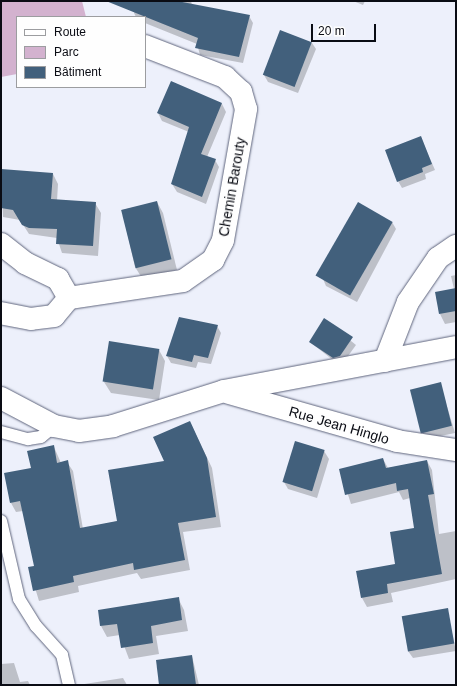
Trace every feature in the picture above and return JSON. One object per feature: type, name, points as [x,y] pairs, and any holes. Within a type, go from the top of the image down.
[{"type":"street","name":"Chemin Barouty","points":[[69,298],[183,281],[213,260],[223,240],[246,109],[241,92],[225,77],[146,46]]},
{"type":"street","points":[[1,244],[25,263],[58,279],[69,298],[54,316],[31,320],[1,313]]},
{"type":"street","points":[[385,361],[408,302],[438,258],[456,246]]},
{"type":"street","points":[[1,398],[54,426],[79,431],[113,426],[224,391],[456,347]]},
{"type":"street","name":"Rue Jean Hinglo","points":[[224,391],[397,441],[456,450]]},
{"type":"lane","points":[[1,432],[28,439],[41,437],[54,426]]},
{"type":"lane","points":[[1,521],[19,599],[36,626],[62,655],[69,685]]},
{"type":"green space","points":[[1,1],[82,1],[86,16],[16,16],[16,74],[1,77]]},
{"type":"building","points":[[106,1],[177,1],[250,15],[239,57],[195,48],[198,38]]},
{"type":"building","points":[[280,30],[312,42],[295,87],[263,75]]},
{"type":"building","points":[[171,81],[222,103],[201,154],[216,159],[202,197],[171,184],[189,127],[157,113]]},
{"type":"building","points":[[421,136],[432,164],[422,168],[423,172],[397,182],[385,150]]},
{"type":"building","points":[[1,169],[53,173],[51,199],[96,202],[93,246],[56,244],[57,229],[29,228],[22,225],[13,210],[1,208]]},
{"type":"building","points":[[157,201],[172,259],[136,268],[121,210]]},
{"type":"building","points":[[358,202],[393,222],[350,296],[316,276]]},
{"type":"building","points":[[456,288],[456,311],[439,314],[435,292]]},
{"type":"building","points":[[179,317],[218,325],[208,358],[194,355],[192,362],[166,356]]},
{"type":"building","points":[[324,318],[353,337],[340,356],[333,358],[309,342]]},
{"type":"building","points":[[109,341],[159,349],[153,389],[103,381]]},
{"type":"building","points":[[441,382],[452,426],[421,433],[410,390]]},
{"type":"building","points":[[190,421],[207,458],[216,517],[178,523],[185,560],[134,570],[133,563],[73,576],[74,582],[33,591],[28,567],[34,566],[20,501],[10,503],[4,473],[31,468],[27,451],[54,445],[57,463],[68,460],[80,528],[117,521],[108,470],[164,461],[153,437]]},
{"type":"building","points":[[295,441],[325,450],[312,491],[282,482]]},
{"type":"building","points":[[383,458],[386,468],[427,460],[434,494],[428,495],[442,574],[387,584],[388,593],[361,598],[356,571],[395,564],[390,532],[414,528],[408,489],[397,491],[396,483],[345,495],[339,469]]},
{"type":"building","points":[[179,597],[182,620],[151,626],[153,643],[121,648],[117,624],[100,626],[98,610]]},
{"type":"building","points":[[448,608],[454,643],[408,652],[402,616]]},
{"type":"building","points":[[192,655],[196,685],[159,685],[156,660]]}]
